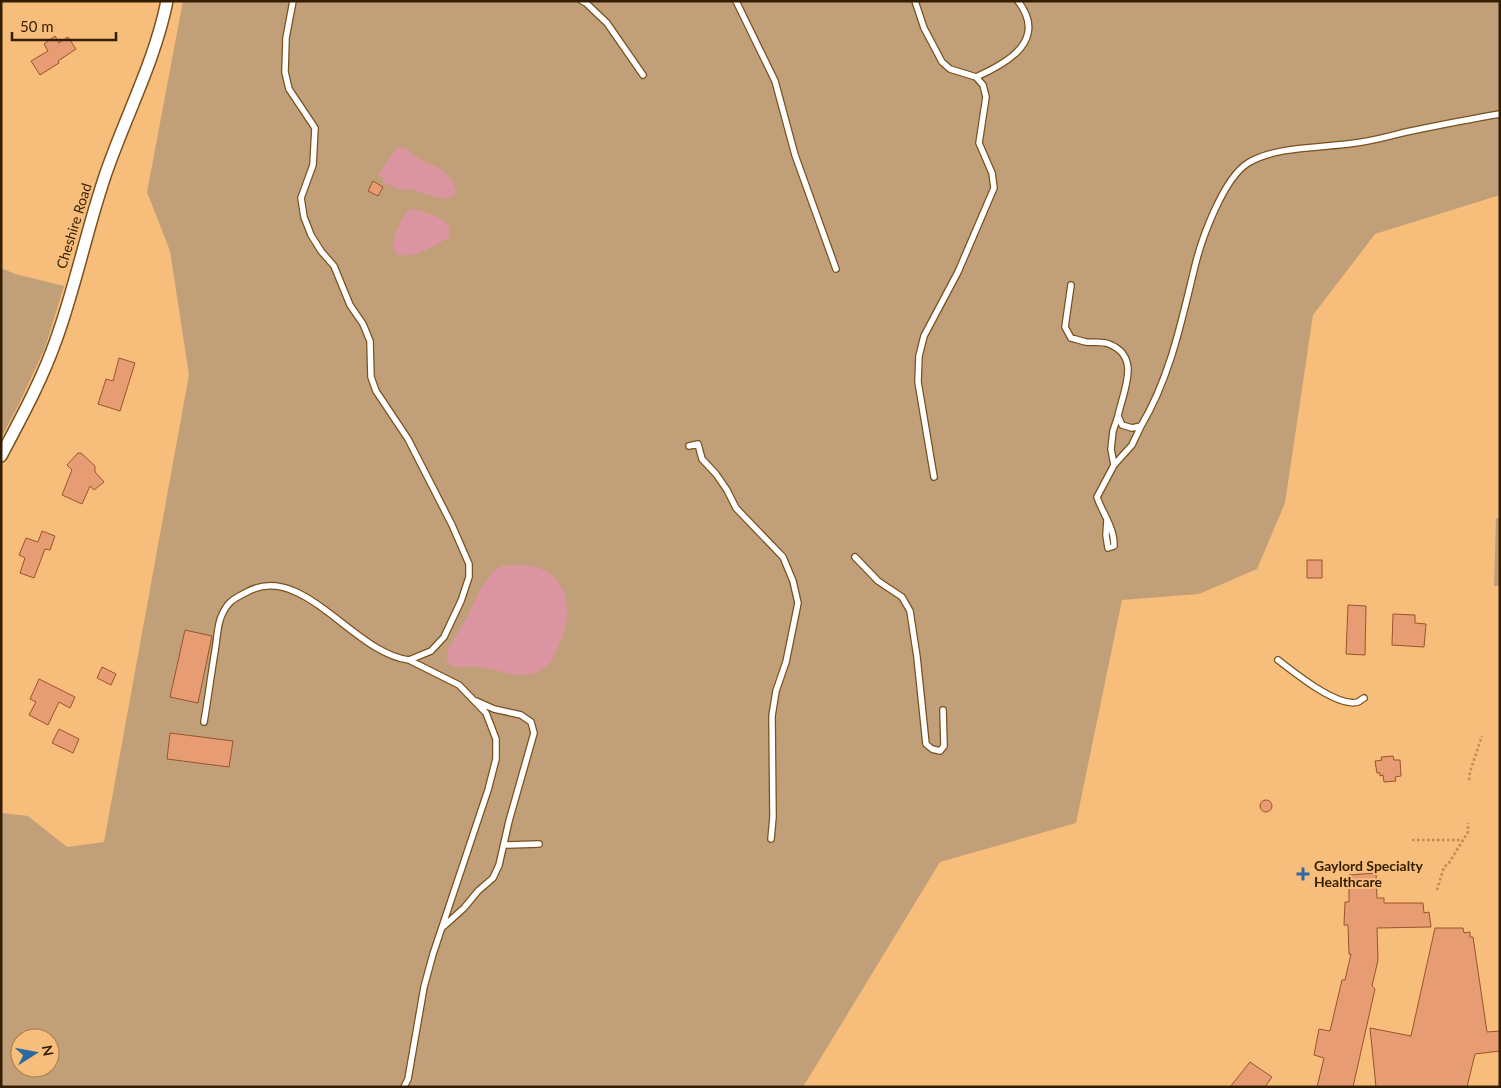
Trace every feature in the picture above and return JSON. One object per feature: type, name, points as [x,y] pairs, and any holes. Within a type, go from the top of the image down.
[{"type":"street","name":"Cheshire Road","points":[[1,456],[44,370],[56,339],[88,228],[107,171],[155,47],[167,1]]},
{"type":"lane","points":[[293,1],[286,38],[285,72],[289,89],[315,128],[313,165],[301,198],[304,217],[311,235],[321,251],[334,266],[350,305],[363,324],[370,342],[371,376],[376,391],[408,439],[469,564],[469,577],[461,601],[444,638],[431,651],[409,660]]},
{"type":"lane","points":[[582,1],[586,2],[607,23],[642,75]]},
{"type":"lane","points":[[736,1],[775,81],[795,155],[836,269]]},
{"type":"lane","points":[[915,1],[924,28],[942,62],[950,69],[976,77],[983,85],[986,97],[979,143],[992,173],[994,188],[958,272],[924,336],[918,382],[934,477]]},
{"type":"lane","points":[[976,77],[998,68],[1016,55],[1027,40],[1030,21],[1018,1]]},
{"type":"lane","points":[[1107,520],[1101,510],[1098,497],[1114,465],[1132,446],[1164,379],[1206,226],[1235,177],[1246,164],[1258,158],[1287,150],[1356,143],[1500,114]]},
{"type":"lane","points":[[1071,285],[1065,327],[1071,338],[1085,342],[1107,343],[1122,351],[1127,360],[1128,375],[1113,431],[1111,449],[1114,465]]},
{"type":"lane","points":[[1118,416],[1122,425],[1132,428],[1140,426]]},
{"type":"lane","points":[[689,446],[698,444],[702,459],[716,474],[736,508],[783,557],[793,581],[798,603],[786,662],[776,691],[772,716],[774,808],[771,839]]},
{"type":"lane","points":[[855,557],[878,581],[902,597],[910,611],[926,744],[932,749],[940,751],[944,746],[943,710]]},
{"type":"lane","points":[[204,722],[221,618],[229,601],[256,586],[283,586],[316,602],[369,645],[400,659],[409,660],[459,685],[486,713],[496,739],[496,759],[488,790],[424,987],[408,1079],[404,1087]]},
{"type":"lane","points":[[1278,660],[1330,696],[1345,702],[1357,702],[1364,698]]},
{"type":"lane","points":[[442,928],[493,878],[505,845],[534,733],[531,722],[521,715],[494,709],[474,700]]},
{"type":"lane","points":[[505,845],[539,844]]},
{"type":"path","points":[[1469,780],[1482,736]]},
{"type":"path","points":[[1437,890],[1444,867],[1468,832],[1468,823]]},
{"type":"path","points":[[1412,840],[1463,840]]},
{"type":"shaded area","points":[[183,1],[1500,1],[1500,195],[1375,234],[1313,315],[1285,503],[1257,569],[1199,594],[1122,600],[1076,823],[940,862],[803,1087],[1,1087],[1,813],[28,816],[67,847],[104,842],[189,375],[170,251],[147,192]]},
{"type":"shaded area","points":[[397,147],[406,148],[419,159],[447,174],[456,191],[454,196],[444,199],[438,198],[412,189],[402,190],[382,182],[384,178],[378,175]]},
{"type":"shaded area","points":[[410,209],[426,212],[443,220],[450,228],[448,238],[416,254],[396,254],[393,246],[395,237],[402,220]]},
{"type":"shaded area","points":[[1,268],[15,274],[64,286],[45,348],[1,438]]},
{"type":"shaded area","points":[[1496,518],[1500,518],[1500,586],[1494,586]]},
{"type":"shaded area","points":[[502,566],[533,566],[547,572],[556,579],[566,597],[567,608],[564,631],[552,660],[538,672],[524,675],[510,674],[488,668],[451,666],[446,657],[449,647],[463,625],[483,585],[492,573]]},
{"type":"building","points":[[55,36],[59,43],[68,37],[76,49],[40,75],[31,61],[48,51],[44,44]]},
{"type":"building","points":[[373,181],[383,187],[378,196],[368,191]]},
{"type":"building","points":[[119,358],[135,363],[120,411],[98,404],[106,379],[113,381]]},
{"type":"building","points":[[78,453],[81,453],[95,466],[95,472],[104,482],[94,490],[90,486],[82,504],[62,495],[72,470],[67,465]]},
{"type":"building","points":[[42,531],[55,536],[50,550],[45,549],[34,578],[20,573],[25,558],[19,555],[26,538],[38,542]]},
{"type":"building","points":[[1307,560],[1322,560],[1322,578],[1307,578]]},
{"type":"building","points":[[1348,605],[1366,606],[1365,655],[1346,654]]},
{"type":"building","points":[[1393,614],[1415,615],[1415,623],[1426,624],[1424,647],[1392,645]]},
{"type":"building","points":[[185,630],[212,636],[198,703],[170,697]]},
{"type":"building","points":[[102,667],[116,674],[111,685],[97,678]]},
{"type":"building","points":[[39,679],[75,697],[70,708],[59,702],[48,725],[29,715],[36,702],[30,699]]},
{"type":"building","points":[[59,729],[79,739],[73,753],[52,743]]},
{"type":"building","points":[[170,733],[233,741],[229,767],[167,759]]},
{"type":"building","points":[[1393,756],[1394,760],[1400,760],[1401,776],[1395,777],[1396,781],[1384,782],[1383,775],[1380,776],[1380,773],[1377,773],[1375,761],[1382,760],[1381,757]]},
{"type":"building","points":[[1264,800],[1268,800],[1272,806],[1268,812],[1264,812],[1260,808],[1260,804]]},
{"type":"building","points":[[1376,873],[1377,898],[1384,898],[1384,903],[1423,903],[1424,913],[1429,912],[1431,927],[1377,928],[1378,960],[1372,986],[1375,989],[1353,1087],[1317,1087],[1324,1058],[1314,1055],[1319,1029],[1330,1031],[1342,980],[1345,980],[1351,954],[1349,954],[1348,925],[1344,925],[1345,902],[1349,902],[1349,875]]},
{"type":"building","points":[[1435,928],[1463,928],[1464,933],[1470,932],[1470,937],[1473,937],[1487,1032],[1500,1031],[1500,1051],[1475,1054],[1467,1087],[1376,1087],[1370,1028],[1411,1036]]},
{"type":"building","points":[[1250,1062],[1272,1077],[1265,1087],[1230,1087]]},
{"type":"place","name":"Gaylord Specialty Healthcare","points":[[1303,874]]}]
